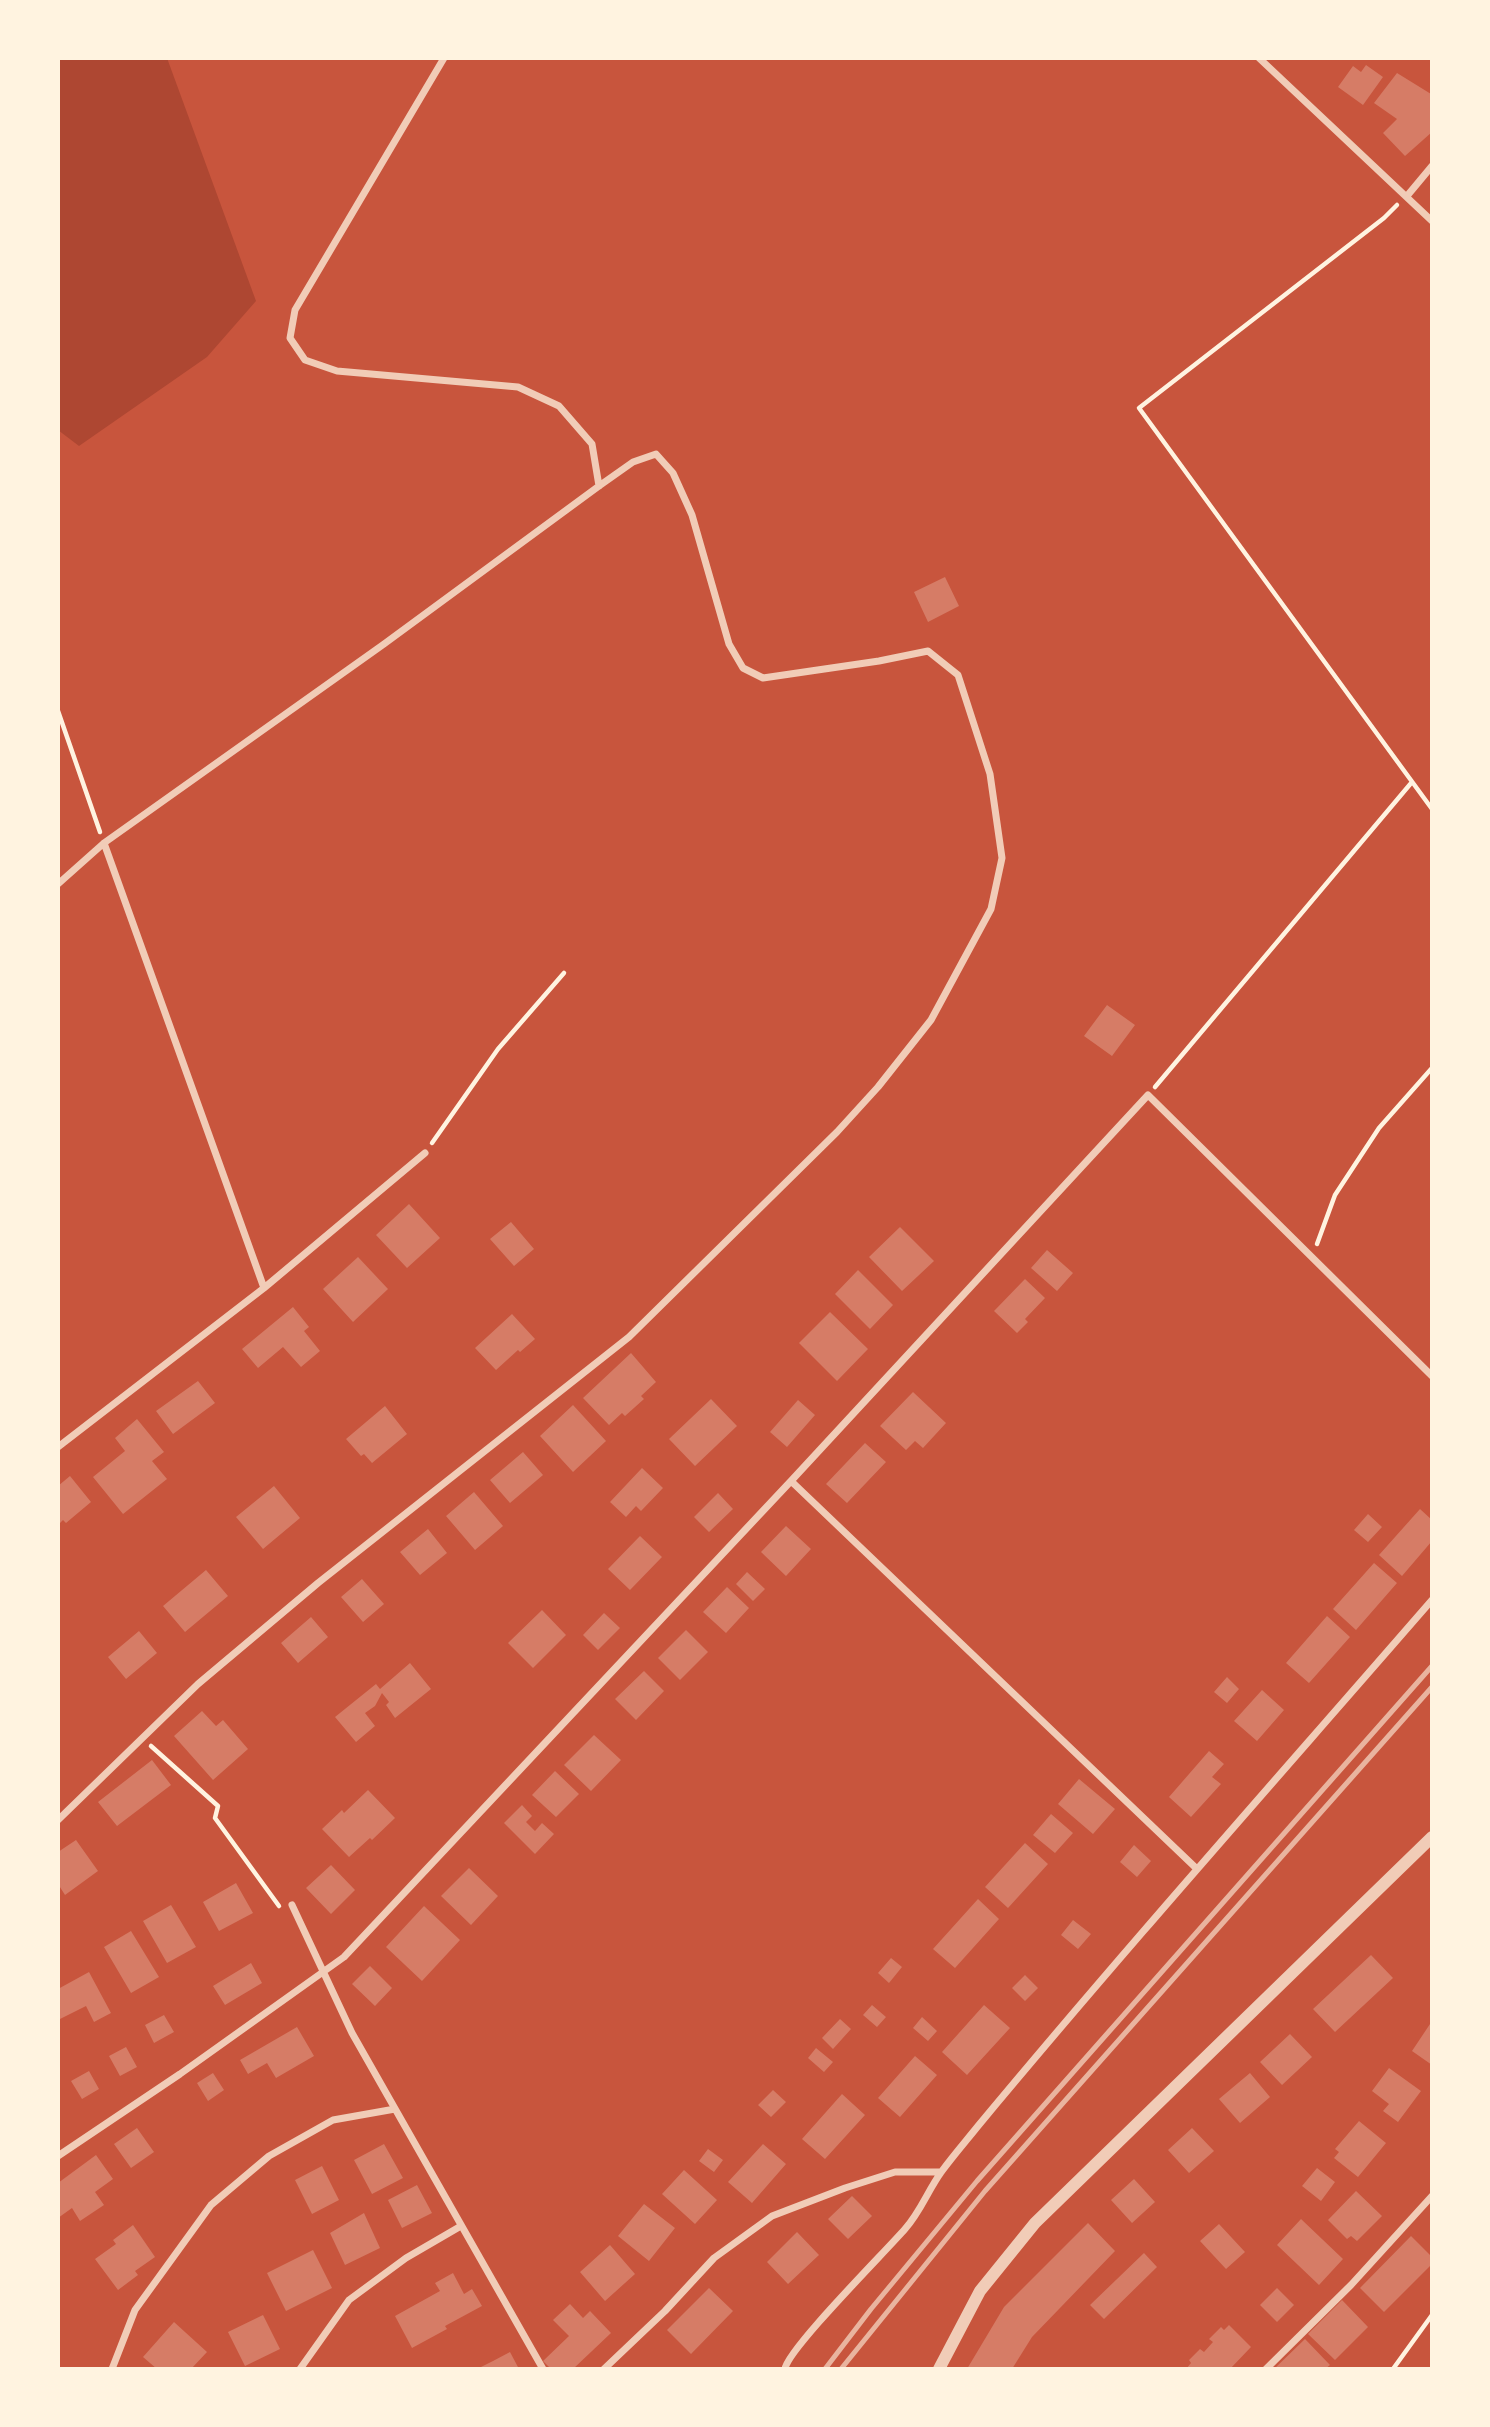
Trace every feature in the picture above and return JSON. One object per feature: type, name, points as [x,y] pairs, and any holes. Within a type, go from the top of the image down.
[{"type":"street","points":[[444,58],[295,310],[290,338],[305,360],[337,371],[518,387],[559,406],[592,444],[599,486]]},
{"type":"street","points":[[1259,58],[1432,221]]},
{"type":"street","points":[[1407,196],[1432,166]]},
{"type":"street","points":[[58,884],[104,843],[384,644],[599,486],[633,462],[656,454],[673,473],[692,515],[729,644],[743,668],[764,678],[928,651],[958,675],[990,774],[1002,858],[990,909],[931,1020],[878,1087],[837,1132],[628,1337],[318,1583],[198,1684],[58,1820]]},
{"type":"street","points":[[104,843],[264,1288]]},
{"type":"street","points":[[58,2156],[180,2074],[344,1957],[1148,1095],[1432,1376]]},
{"type":"street","points":[[58,1447],[264,1288],[425,1153]]},
{"type":"street","points":[[791,1480],[1197,1869]]},
{"type":"street","points":[[785,2369],[786,2363],[803,2341],[907,2227],[941,2172],[1197,1869],[1432,1601]]},
{"type":"street","points":[[939,2369],[980,2291],[1035,2223],[1432,1837]]},
{"type":"street","points":[[292,1905],[352,2033],[542,2369]]},
{"type":"street","points":[[112,2369],[135,2310],[211,2205],[269,2156],[333,2120],[395,2109]]},
{"type":"street","points":[[604,2369],[665,2311],[714,2258],[772,2216],[895,2172],[941,2172]]},
{"type":"street","points":[[1266,2369],[1351,2285],[1432,2196]]},
{"type":"street","points":[[300,2369],[349,2300],[406,2258],[461,2226]]},
{"type":"path","points":[[1407,196],[1384,218],[1139,408],[1432,809]]},
{"type":"path","points":[[58,710],[104,843]]},
{"type":"path","points":[[1148,1095],[1412,782]]},
{"type":"path","points":[[425,1153],[498,1049],[564,973]]},
{"type":"path","points":[[1312,1258],[1335,1195],[1378,1128],[1432,1068]]},
{"type":"path","points":[[142,1739],[218,1806],[215,1818],[282,1910],[292,1905]]},
{"type":"path","points":[[1393,2369],[1432,2315]]},
{"type":"shaded area","points":[[58,58],[167,58],[256,301],[207,357],[79,446],[58,430]]},
{"type":"building","points":[[1366,65],[1383,77],[1363,105],[1338,87],[1353,66],[1361,72]]},
{"type":"building","points":[[1397,73],[1432,93],[1432,132],[1405,156],[1383,133],[1397,119],[1374,103]]},
{"type":"building","points":[[945,577],[959,606],[928,622],[914,592]]},
{"type":"building","points":[[1107,1005],[1135,1025],[1112,1056],[1084,1036]]},
{"type":"building","points":[[409,1204],[440,1238],[407,1268],[376,1235]]},
{"type":"building","points":[[511,1222],[534,1249],[514,1266],[490,1239]]},
{"type":"building","points":[[900,1227],[934,1261],[902,1291],[869,1257]]},
{"type":"building","points":[[1047,1250],[1073,1273],[1057,1291],[1031,1268]]},
{"type":"building","points":[[358,1257],[388,1289],[353,1322],[323,1289]]},
{"type":"building","points":[[858,1270],[893,1305],[870,1329],[835,1294]]},
{"type":"building","points":[[1025,1279],[1045,1298],[1025,1319],[1028,1322],[1017,1333],[994,1311]]},
{"type":"building","points":[[293,1307],[309,1327],[304,1331],[320,1351],[301,1367],[283,1347],[258,1368],[242,1349]]},
{"type":"building","points":[[830,1312],[868,1349],[837,1381],[799,1343]]},
{"type":"building","points":[[512,1314],[535,1339],[496,1370],[475,1348]]},
{"type":"building","points":[[631,1353],[656,1382],[641,1396],[644,1399],[625,1416],[622,1413],[609,1425],[583,1398]]},
{"type":"building","points":[[198,1381],[215,1403],[173,1434],[156,1411]]},
{"type":"building","points":[[913,1392],[946,1423],[923,1448],[915,1441],[906,1450],[880,1426]]},
{"type":"building","points":[[711,1399],[737,1426],[695,1466],[669,1439]]},
{"type":"building","points":[[798,1400],[815,1415],[787,1447],[770,1432]]},
{"type":"building","points":[[573,1405],[606,1441],[573,1472],[540,1436]]},
{"type":"building","points":[[385,1406],[407,1434],[372,1463],[364,1454],[361,1456],[346,1439]]},
{"type":"building","points":[[137,1419],[164,1452],[152,1461],[167,1479],[123,1514],[93,1477],[125,1451],[115,1438]]},
{"type":"building","points":[[865,1443],[886,1462],[847,1503],[826,1484]]},
{"type":"building","points":[[523,1452],[543,1475],[510,1503],[490,1480]]},
{"type":"building","points":[[642,1468],[663,1488],[641,1511],[636,1506],[626,1517],[610,1502]]},
{"type":"building","points":[[70,1476],[91,1502],[66,1523],[63,1520],[58,1525],[58,1486]]},
{"type":"building","points":[[274,1486],[300,1518],[263,1549],[236,1517]]},
{"type":"building","points":[[474,1492],[503,1526],[475,1550],[446,1516]]},
{"type":"building","points":[[718,1493],[733,1509],[709,1532],[694,1517]]},
{"type":"building","points":[[1420,1509],[1432,1520],[1432,1541],[1402,1576],[1379,1555]]},
{"type":"building","points":[[1368,1514],[1382,1527],[1368,1542],[1354,1530]]},
{"type":"building","points":[[786,1526],[811,1549],[786,1576],[761,1552]]},
{"type":"building","points":[[428,1529],[447,1553],[420,1575],[400,1552]]},
{"type":"building","points":[[640,1536],[662,1557],[630,1590],[608,1569]]},
{"type":"building","points":[[1374,1563],[1397,1583],[1356,1630],[1333,1609]]},
{"type":"building","points":[[206,1570],[228,1596],[185,1632],[163,1606]]},
{"type":"building","points":[[747,1572],[765,1589],[753,1601],[736,1584]]},
{"type":"building","points":[[362,1579],[384,1604],[363,1622],[341,1597]]},
{"type":"building","points":[[727,1587],[749,1608],[726,1633],[703,1612]]},
{"type":"building","points":[[542,1610],[566,1635],[533,1668],[508,1643]]},
{"type":"building","points":[[604,1613],[620,1628],[598,1650],[583,1635]]},
{"type":"building","points":[[1327,1616],[1350,1637],[1309,1683],[1286,1663]]},
{"type":"building","points":[[311,1617],[328,1637],[298,1663],[281,1643]]},
{"type":"building","points":[[686,1630],[708,1652],[680,1680],[658,1658]]},
{"type":"building","points":[[139,1631],[157,1653],[126,1679],[108,1657]]},
{"type":"building","points":[[410,1663],[431,1689],[395,1718],[382,1693],[375,1706],[365,1713],[375,1726],[356,1742],[335,1717],[376,1684],[380,1689]]},
{"type":"building","points":[[644,1671],[664,1691],[636,1720],[615,1699]]},
{"type":"building","points":[[1227,1677],[1239,1689],[1227,1703],[1214,1692]]},
{"type":"building","points":[[1262,1690],[1284,1710],[1257,1741],[1234,1721]]},
{"type":"building","points":[[202,1711],[216,1726],[223,1720],[248,1749],[213,1780],[174,1736]]},
{"type":"building","points":[[594,1735],[621,1760],[591,1791],[564,1765]]},
{"type":"building","points":[[1209,1751],[1224,1764],[1212,1777],[1221,1784],[1191,1817],[1169,1797]]},
{"type":"building","points":[[152,1760],[171,1785],[117,1826],[98,1802]]},
{"type":"building","points":[[555,1771],[579,1794],[556,1817],[532,1795]]},
{"type":"building","points":[[1079,1779],[1115,1809],[1093,1834],[1058,1804]]},
{"type":"building","points":[[368,1790],[395,1818],[349,1857],[322,1829]]},
{"type":"building","points":[[522,1805],[532,1816],[526,1822],[535,1831],[542,1823],[554,1834],[535,1854],[504,1823]]},
{"type":"building","points":[[1051,1814],[1073,1833],[1055,1853],[1033,1835]]},
{"type":"building","points":[[76,1840],[98,1871],[65,1895],[58,1884],[58,1852]]},
{"type":"building","points":[[1025,1843],[1048,1864],[1008,1908],[985,1887]]},
{"type":"building","points":[[1134,1845],[1151,1861],[1137,1877],[1120,1862]]},
{"type":"building","points":[[331,1865],[355,1890],[331,1914],[306,1888]]},
{"type":"building","points":[[469,1868],[498,1896],[471,1925],[441,1896]]},
{"type":"building","points":[[236,1883],[253,1913],[219,1931],[203,1902]]},
{"type":"building","points":[[978,1899],[999,1919],[955,1968],[933,1949]]},
{"type":"building","points":[[171,1905],[196,1947],[167,1963],[143,1921]]},
{"type":"building","points":[[424,1906],[460,1940],[422,1981],[386,1947]]},
{"type":"building","points":[[1073,1920],[1091,1934],[1078,1949],[1061,1935]]},
{"type":"building","points":[[131,1931],[159,1977],[131,1993],[104,1947]]},
{"type":"building","points":[[1371,1955],[1393,1978],[1335,2032],[1313,2009]]},
{"type":"building","points":[[891,1958],[902,1967],[889,1983],[878,1973]]},
{"type":"building","points":[[251,1963],[262,1983],[225,2005],[213,1986]]},
{"type":"building","points":[[370,1966],[392,1988],[375,2006],[352,1984]]},
{"type":"building","points":[[89,1972],[111,2013],[94,2022],[86,2006],[58,2020],[58,1989]]},
{"type":"building","points":[[1025,1975],[1038,1988],[1025,2001],[1012,1988]]},
{"type":"building","points":[[872,2005],[886,2017],[877,2027],[863,2015]]},
{"type":"building","points":[[984,2005],[1010,2028],[967,2075],[942,2052]]},
{"type":"building","points":[[164,2015],[174,2032],[154,2043],[145,2025]]},
{"type":"building","points":[[922,2017],[937,2031],[928,2041],[913,2028]]},
{"type":"building","points":[[840,2019],[851,2029],[833,2049],[822,2038]]},
{"type":"building","points":[[1432,2021],[1432,2065],[1412,2051]]},
{"type":"building","points":[[297,2027],[314,2056],[276,2078],[267,2063],[248,2074],[240,2060]]},
{"type":"building","points":[[1290,2034],[1312,2057],[1282,2085],[1260,2062]]},
{"type":"building","points":[[126,2047],[137,2067],[120,2076],[109,2056]]},
{"type":"building","points":[[816,2048],[833,2062],[824,2072],[808,2058]]},
{"type":"building","points":[[915,2056],[937,2075],[900,2117],[878,2098]]},
{"type":"building","points":[[1389,2068],[1421,2091],[1398,2122],[1383,2111],[1389,2104],[1372,2091]]},
{"type":"building","points":[[89,2071],[99,2089],[82,2099],[71,2081]]},
{"type":"building","points":[[213,2073],[224,2090],[208,2101],[197,2083]]},
{"type":"building","points":[[1250,2073],[1270,2097],[1240,2123],[1219,2099]]},
{"type":"building","points":[[773,2090],[786,2102],[771,2117],[758,2105]]},
{"type":"building","points":[[842,2094],[865,2115],[825,2159],[802,2139]]},
{"type":"building","points":[[1359,2121],[1386,2143],[1358,2177],[1334,2158],[1339,2152],[1335,2149]]},
{"type":"building","points":[[137,2128],[154,2152],[131,2168],[114,2144]]},
{"type":"building","points":[[1192,2128],[1214,2151],[1189,2173],[1168,2150]]},
{"type":"building","points":[[384,2144],[403,2178],[372,2194],[354,2160]]},
{"type":"building","points":[[763,2144],[786,2164],[752,2203],[728,2182]]},
{"type":"building","points":[[708,2149],[723,2160],[714,2172],[699,2161]]},
{"type":"building","points":[[96,2155],[113,2179],[95,2192],[104,2205],[80,2221],[72,2208],[58,2218],[58,2183]]},
{"type":"building","points":[[322,2166],[339,2200],[312,2214],[295,2180]]},
{"type":"building","points":[[1317,2168],[1335,2182],[1321,2201],[1302,2186]]},
{"type":"building","points":[[684,2170],[717,2200],[695,2224],[662,2194]]},
{"type":"building","points":[[1134,2179],[1155,2202],[1132,2223],[1111,2200]]},
{"type":"building","points":[[417,2185],[432,2213],[402,2228],[388,2200]]},
{"type":"building","points":[[1356,2191],[1382,2216],[1357,2241],[1351,2236],[1347,2239],[1328,2220]]},
{"type":"building","points":[[852,2196],[872,2216],[848,2239],[828,2219]]},
{"type":"building","points":[[644,2204],[675,2228],[649,2261],[618,2236]]},
{"type":"building","points":[[364,2213],[380,2248],[345,2265],[330,2233]]},
{"type":"building","points":[[1301,2219],[1343,2259],[1319,2285],[1277,2245]]},
{"type":"building","points":[[1088,2223],[1115,2251],[1032,2337],[1012,2369],[967,2369],[1004,2307]]},
{"type":"building","points":[[1219,2224],[1245,2252],[1226,2269],[1200,2241]]},
{"type":"building","points":[[133,2225],[155,2257],[135,2271],[138,2275],[118,2290],[95,2259],[116,2244],[113,2240]]},
{"type":"building","points":[[797,2232],[819,2255],[788,2284],[767,2262]]},
{"type":"building","points":[[1411,2236],[1432,2257],[1432,2264],[1384,2312],[1360,2288]]},
{"type":"building","points":[[610,2245],[635,2274],[605,2301],[580,2272]]},
{"type":"building","points":[[313,2250],[332,2288],[286,2311],[267,2273]]},
{"type":"building","points":[[1144,2253],[1157,2267],[1104,2319],[1090,2305]]},
{"type":"building","points":[[453,2273],[464,2294],[472,2289],[482,2306],[412,2348],[395,2316],[440,2291],[435,2283]]},
{"type":"building","points":[[709,2288],[733,2311],[691,2354],[667,2330]]},
{"type":"building","points":[[1277,2288],[1294,2305],[1277,2322],[1260,2305]]},
{"type":"building","points":[[1342,2300],[1368,2327],[1335,2360],[1308,2334]]},
{"type":"building","points":[[570,2304],[583,2318],[590,2311],[611,2333],[573,2369],[551,2369],[543,2361],[569,2336],[553,2320]]},
{"type":"building","points":[[263,2315],[280,2349],[245,2366],[228,2332]]},
{"type":"building","points":[[174,2322],[207,2352],[191,2369],[157,2369],[143,2357]]},
{"type":"building","points":[[1229,2325],[1251,2347],[1230,2369],[1186,2369],[1191,2363],[1189,2360],[1200,2349],[1204,2352],[1213,2342],[1209,2339],[1221,2327],[1224,2330]]},
{"type":"building","points":[[1305,2339],[1330,2365],[1325,2369],[1274,2369]]},
{"type":"building","points":[[510,2352],[519,2369],[477,2369],[493,2361]]},
{"type":"railway","points":[[825,2369],[977,2181],[1432,1666]]},
{"type":"railway","points":[[841,2369],[985,2191],[1432,1687]]}]
